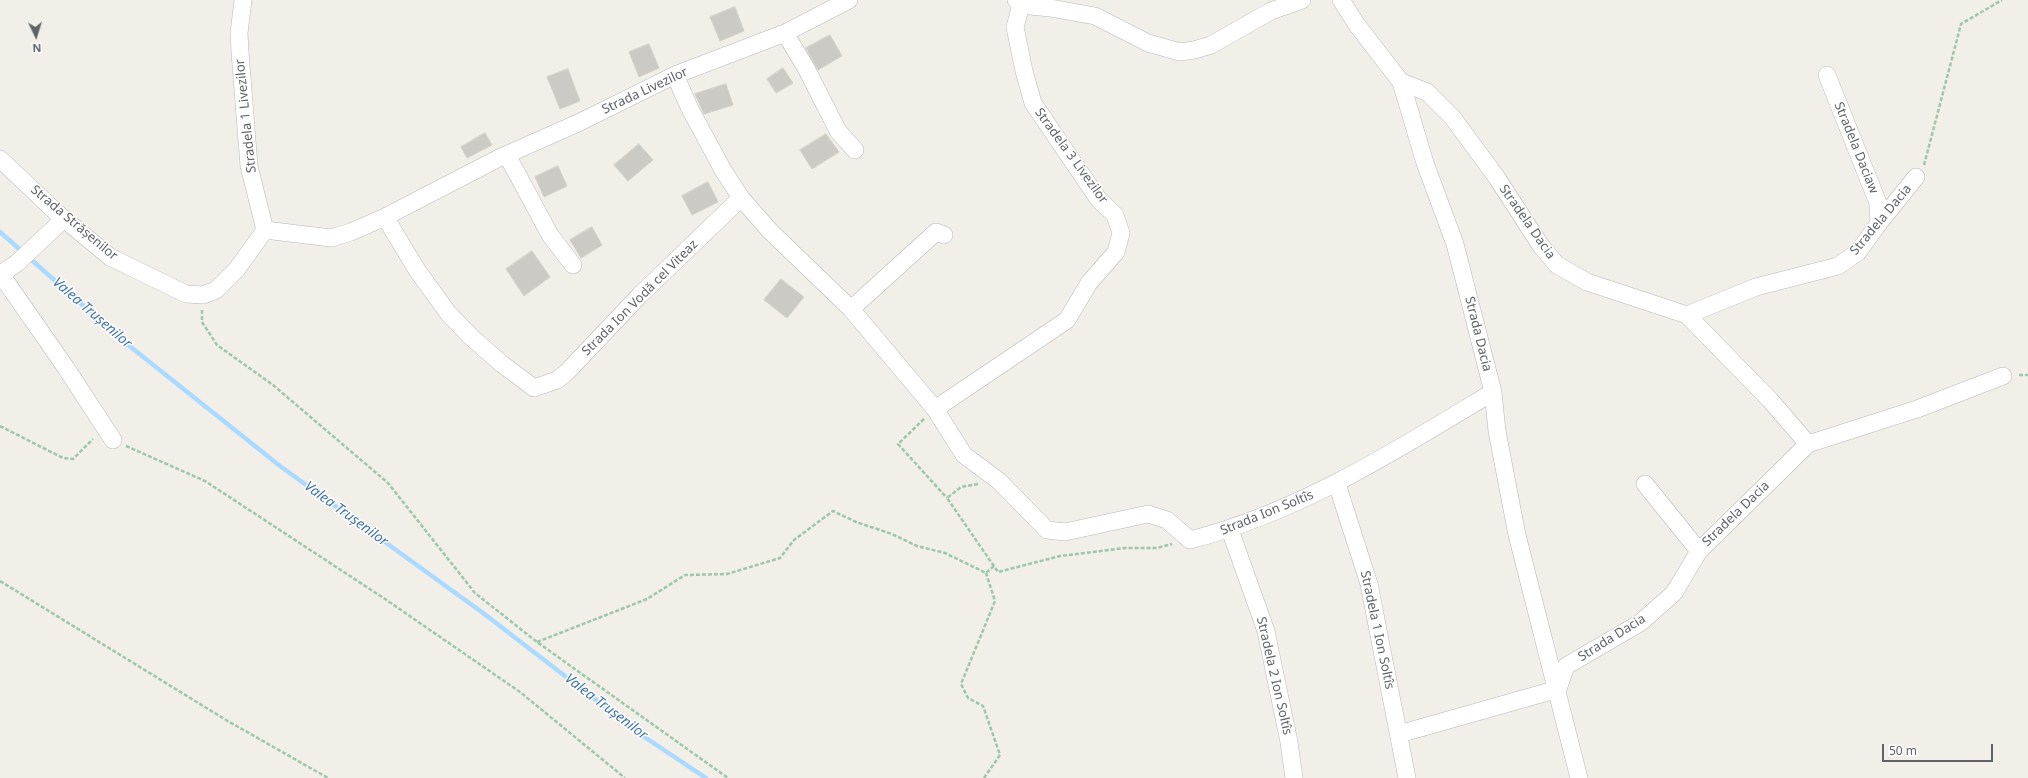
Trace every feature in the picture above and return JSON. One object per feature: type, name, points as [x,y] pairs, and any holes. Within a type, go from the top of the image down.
[{"type":"street","name":"Stradela 1 Livezilor","points":[[243,0],[239,33],[249,166],[265,230]]},
{"type":"street","name":"Strada Livezilor","points":[[265,230],[331,238],[351,232],[386,217],[507,155],[578,123],[675,75],[785,33],[849,0]]},
{"type":"street","points":[[1018,3],[1095,16],[1148,43],[1180,52],[1211,45],[1266,5],[1302,0]]},
{"type":"street","name":"Strada Dacia","points":[[1342,0],[1357,25],[1401,82],[1425,163],[1455,244],[1493,392],[1498,431],[1517,535],[1558,689],[1579,778]]},
{"type":"street","name":"Stradela 3 Livezilor","points":[[935,409],[1067,320],[1089,284],[1116,252],[1121,233],[1115,215],[1099,200],[1033,103],[1024,71],[1015,27],[1018,3]]},
{"type":"street","points":[[785,33],[806,68],[838,131],[855,150]]},
{"type":"street","name":"Stradela Daciaw","points":[[1827,74],[1878,203],[1879,222]]},
{"type":"street","points":[[675,75],[690,109],[723,170],[741,198],[770,231],[851,309],[935,409]]},
{"type":"street","name":"Stradela Dacia","points":[[1401,82],[1427,92],[1454,118],[1497,178],[1541,246],[1557,265],[1587,282],[1687,315],[1770,400],[1808,444]]},
{"type":"street","points":[[507,155],[550,235],[573,265]]},
{"type":"street","name":"Strada Strășenilor","points":[[0,158],[64,218],[110,257],[186,294],[203,295]]},
{"type":"street","name":"Stradela Dacia","points":[[1687,315],[1756,287],[1838,266],[1858,252],[1879,222],[1916,178]]},
{"type":"street","name":"Strada Ion Vodă cel Viteaz","points":[[386,217],[417,270],[448,313],[471,337],[502,364],[534,388],[557,380],[567,372],[640,294],[741,198]]},
{"type":"street","points":[[64,218],[17,262],[0,274],[66,368],[109,433]]},
{"type":"street","points":[[203,295],[216,290],[237,269],[265,230]]},
{"type":"street","points":[[851,309],[936,232],[944,235]]},
{"type":"street","name":"Stradela Dacia","points":[[1699,550],[1808,444],[1917,409],[2003,376]]},
{"type":"street","name":"Strada Ion Soltîs","points":[[935,409],[964,456],[999,481],[1047,530],[1065,532],[1148,514],[1167,520],[1190,540],[1230,530],[1337,484],[1493,392]]},
{"type":"street","name":"Stradela 1 Ion Soltîs","points":[[1337,484],[1369,584],[1408,778]]},
{"type":"street","points":[[1645,484],[1699,550]]},
{"type":"street","name":"Stradela 2 Ion Soltîs","points":[[1230,530],[1266,631],[1289,742],[1294,778]]},
{"type":"street","name":"Strada Dacia","points":[[1558,689],[1566,666],[1640,623],[1674,592],[1699,550]]},
{"type":"street","points":[[1399,734],[1558,689]]},
{"type":"path","points":[[1916,178],[1925,163],[1961,24],[2002,0]]},
{"type":"path","points":[[203,295],[202,322],[217,345],[272,385],[388,483],[475,593],[537,642],[728,778]]},
{"type":"path","points":[[935,409],[898,444],[947,498]]},
{"type":"path","points":[[0,426],[63,458],[73,459],[109,433],[205,481],[385,599],[520,692],[625,778]]},
{"type":"path","points":[[537,642],[647,599],[685,575],[728,574],[780,558],[794,540],[834,511],[856,522],[892,534],[917,546],[945,553],[986,573],[995,602],[961,684],[968,698],[983,706],[1000,754],[984,778]]},
{"type":"path","points":[[986,573],[994,566]]},
{"type":"path","points":[[0,580],[226,720],[328,778]]},
{"type":"building","points":[[735,7],[744,31],[720,41],[710,17]]},
{"type":"building","points":[[830,35],[842,56],[818,70],[806,48]]},
{"type":"building","points":[[649,44],[659,68],[639,77],[629,52]]},
{"type":"building","points":[[783,68],[793,83],[776,93],[767,79]]},
{"type":"building","points":[[568,69],[580,101],[560,109],[547,77]]},
{"type":"building","points":[[726,84],[733,105],[704,114],[695,94]]},
{"type":"building","points":[[485,133],[492,145],[467,158],[461,147]]},
{"type":"building","points":[[826,134],[839,152],[812,169],[800,150]]},
{"type":"building","points":[[639,144],[653,160],[628,181],[614,165]]},
{"type":"building","points":[[558,166],[567,186],[544,197],[535,177]]},
{"type":"building","points":[[708,182],[718,202],[692,215],[682,196]]},
{"type":"building","points":[[592,227],[602,245],[581,258],[570,240]]},
{"type":"building","points":[[532,251],[550,277],[524,296],[506,269]]},
{"type":"building","points":[[781,279],[804,297],[787,318],[764,300]]},
{"type":"waterway","name":"Valea Trușenilor","points":[[0,232],[122,340],[280,466],[483,613],[643,736],[706,778]]}]
